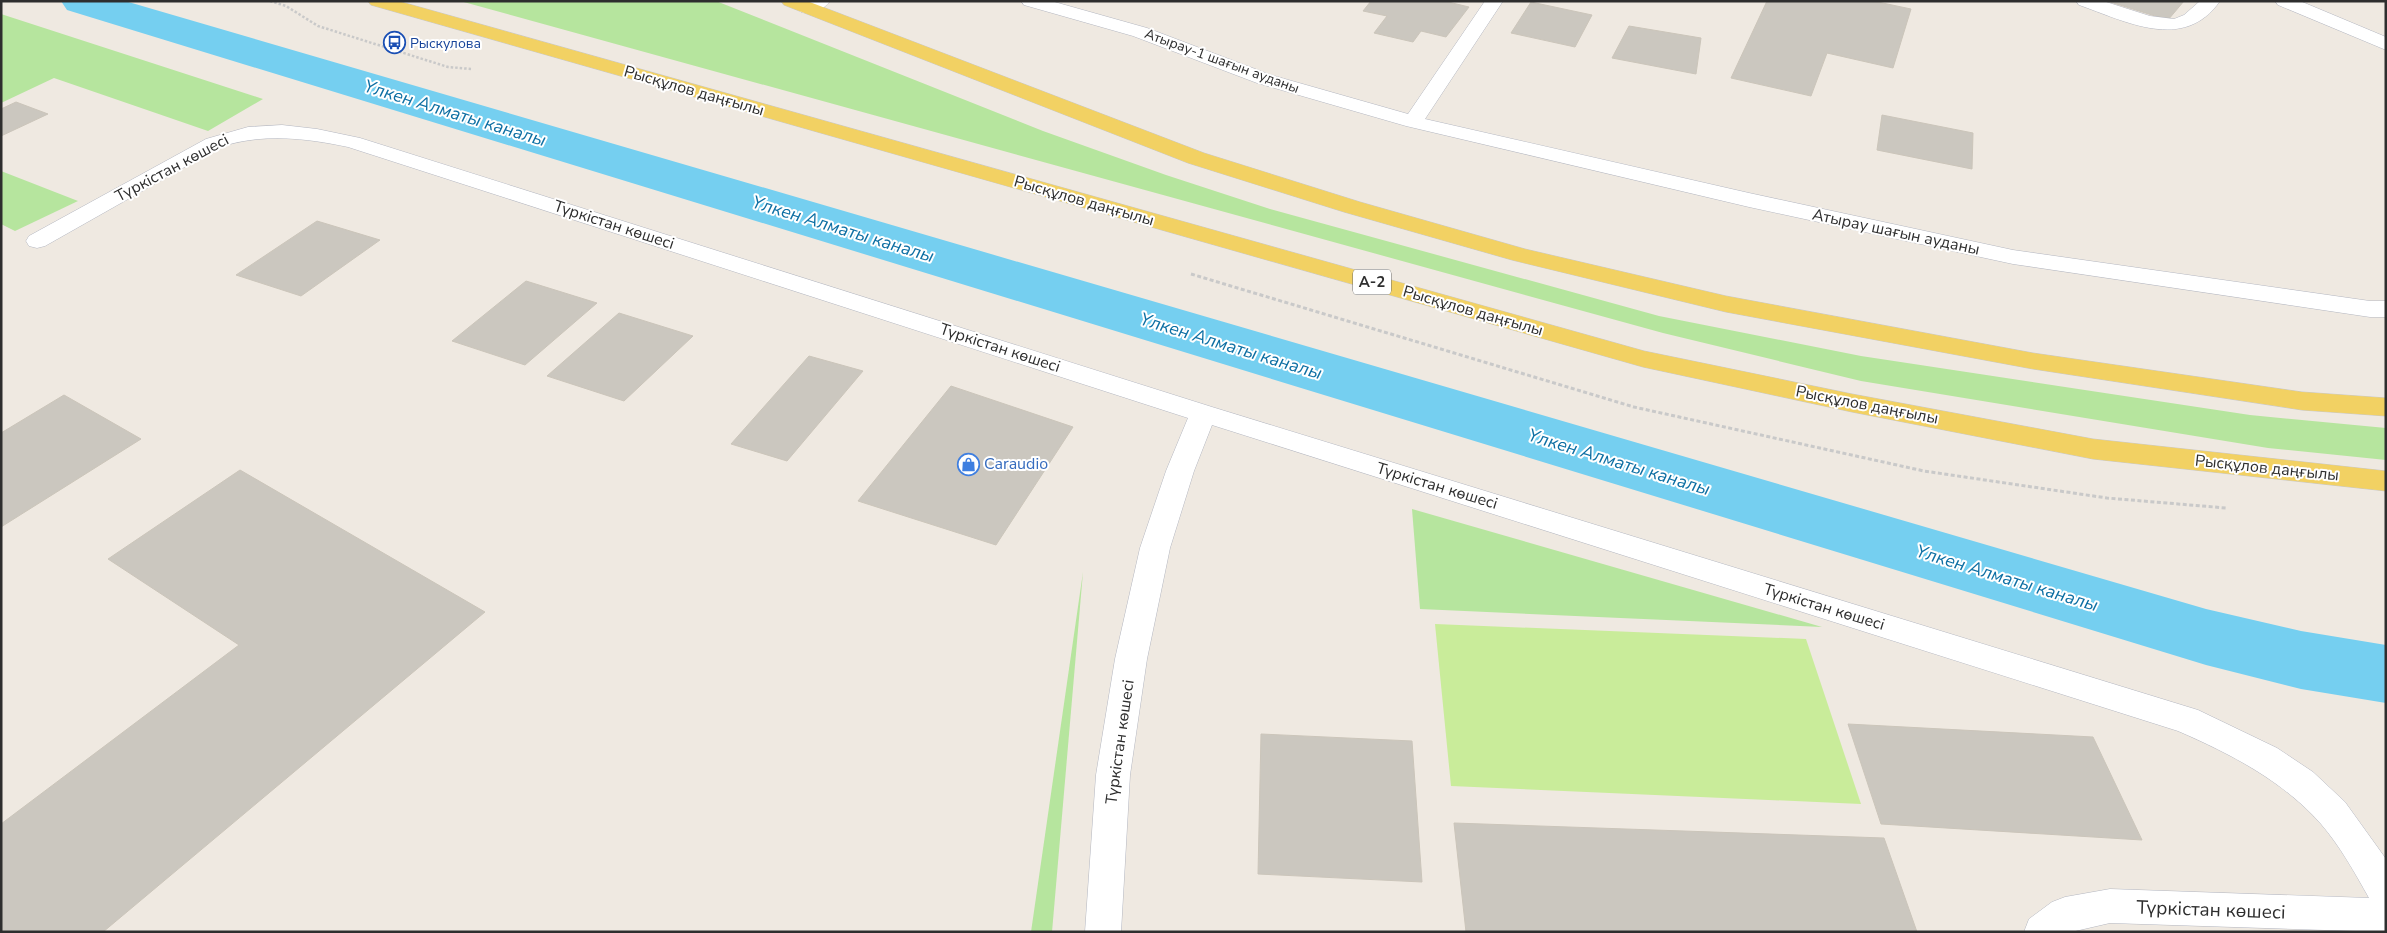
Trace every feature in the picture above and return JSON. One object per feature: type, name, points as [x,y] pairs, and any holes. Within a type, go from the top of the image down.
[{"type":"main road","name":"Рысқұлов даңғылы","points":[[376,1],[1643,358],[1852,403],[2093,449],[2386,481]]},
{"type":"main road","points":[[806,3],[1196,158],[1352,207],[1520,255],[1726,304],[2034,361],[2302,401],[2386,407]]},
{"type":"street","points":[[1413,122],[1494,1]]},
{"type":"street","points":[[2085,1],[2150,21],[2172,25],[2186,23],[2211,1]]},
{"type":"street","points":[[2284,1],[2386,44]]},
{"type":"street","name":"Атырау-1 шағын ауданы","points":[[1041,2],[1140,32],[1264,79],[1413,122]]},
{"type":"street","name":"Атырау шағын ауданы","points":[[1413,122],[1749,200],[2013,257],[2361,308],[2386,310]]},
{"type":"street","name":"Түркістан көшесі","points":[[37,241],[213,143],[233,135],[260,131],[319,134],[352,142],[1203,413],[2186,720],[2250,749],[2310,790],[2334,814],[2360,849],[2386,893]]},
{"type":"street","name":"Түркістан көшесі","points":[[1103,932],[1113,775],[1131,659],[1155,548],[1180,471],[1203,413]]},
{"type":"street","name":"Түркістан көшесі","points":[[2042,932],[2065,914],[2110,906],[2386,916]]},
{"type":"green space","points":[[460,1],[716,1],[1043,131],[1166,175],[1270,209],[1659,316],[1861,356],[2250,415],[2386,428],[2386,460],[2268,448],[1861,381],[1663,333]]},
{"type":"green space","points":[[1,14],[263,99],[208,131],[54,78],[1,103]]},
{"type":"green space","points":[[1,171],[78,201],[15,231],[1,224]]},
{"type":"green space","points":[[1412,509],[1822,627],[1420,609]]},
{"type":"green space","points":[[1083,572],[1052,932],[1031,932]]},
{"type":"green space","points":[[1435,624],[1806,639],[1861,804],[1451,786]]},
{"type":"building","points":[[1371,1],[1444,1],[1469,7],[1446,37],[1421,31],[1413,42],[1374,33],[1387,16],[1363,11]]},
{"type":"building","points":[[1767,1],[1873,1],[1911,9],[1893,68],[1827,53],[1811,96],[1731,78]]},
{"type":"building","points":[[2107,1],[2184,1],[2168,20]]},
{"type":"building","points":[[1531,2],[1592,15],[1575,47],[1511,33]]},
{"type":"building","points":[[1629,26],[1701,38],[1696,74],[1612,58]]},
{"type":"building","points":[[16,102],[48,114],[1,136],[1,109]]},
{"type":"building","points":[[1882,115],[1973,133],[1972,169],[1877,150]]},
{"type":"building","points":[[317,221],[380,240],[301,296],[236,275]]},
{"type":"building","points":[[526,281],[597,303],[525,365],[452,341]]},
{"type":"building","points":[[619,313],[693,336],[624,401],[547,376]]},
{"type":"building","points":[[809,356],[863,371],[787,461],[731,444]]},
{"type":"building","name":"Caraudio","points":[[951,386],[1073,427],[996,545],[858,501]]},
{"type":"building","points":[[64,395],[141,439],[1,527],[1,433]]},
{"type":"building","points":[[240,470],[485,612],[103,932],[1,932],[1,824],[239,645],[108,559]]},
{"type":"building","points":[[1848,724],[2093,737],[2142,840],[1881,824]]},
{"type":"building","points":[[1261,734],[1412,741],[1422,882],[1258,874]]},
{"type":"building","points":[[1454,823],[1884,838],[1917,932],[1466,932]]},
{"type":"waterway","name":"Үлкен Алматы каналы","points":[[81,1],[2206,637],[2301,660],[2386,674]]},
{"type":"place","name":"Рыскулова","points":[[394,43]]},
{"type":"place","name":"Caraudio","points":[[968,464]]}]
